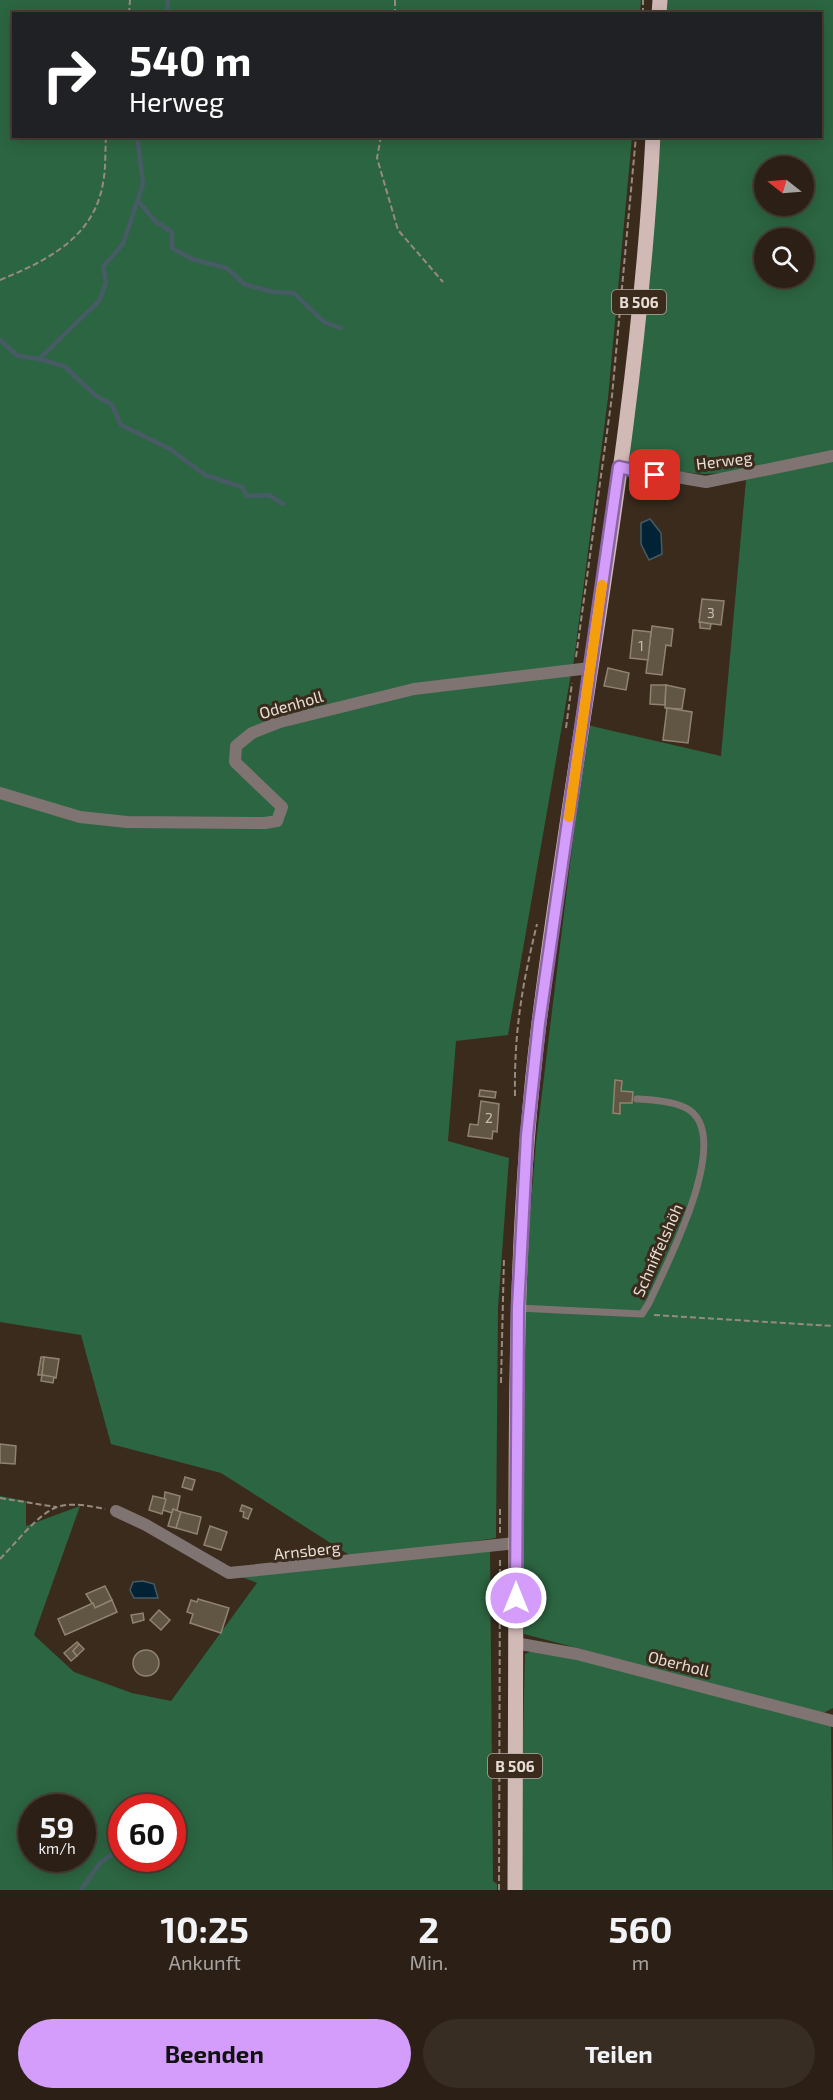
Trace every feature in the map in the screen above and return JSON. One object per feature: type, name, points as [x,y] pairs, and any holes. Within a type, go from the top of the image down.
[{"type":"main road","name":"B 506","points":[[514,1890],[518,1308],[527,1135],[539,1023],[619,467],[642,278],[653,138]]},
{"type":"street","name":"Herweg","points":[[619,467],[706,482],[833,456]]},
{"type":"street","name":"Odenholl","points":[[0,794],[80,817],[127,822],[265,823],[277,821],[282,807],[235,762],[236,746],[252,733],[280,722],[414,689],[590,668]]},
{"type":"street","name":"Arnsberg","points":[[116,1511],[146,1525],[229,1573],[516,1544]]},
{"type":"street","name":"Oberholl","points":[[515,1643],[577,1654],[833,1721]]},
{"type":"lane","name":"Schniffelshöh","points":[[518,1308],[642,1314],[696,1197],[703,1154],[698,1121],[692,1113],[686,1108],[658,1100],[637,1099]]},
{"type":"path","points":[[0,280],[43,262],[69,244],[91,218],[103,184],[106,138]]},
{"type":"path","points":[[381,138],[376,158],[398,230],[443,282]]},
{"type":"path","points":[[604,461],[624,287],[636,138]]},
{"type":"path","points":[[642,1314],[833,1326]]},
{"type":"path","points":[[0,1498],[56,1507],[83,1505],[116,1511]]},
{"type":"path","points":[[0,1559],[37,1522],[56,1507]]},
{"type":"green space","points":[[0,0],[641,0],[640,12],[12,12],[12,138],[632,138],[608,398],[573,667],[414,691],[571,674],[508,1035],[456,1041],[448,1141],[509,1158],[498,1308],[496,1538],[354,1558],[221,1473],[111,1444],[81,1335],[0,1322]]},
{"type":"green space","points":[[666,0],[833,0],[833,452],[745,472],[704,474],[628,467],[661,138],[822,138],[822,12],[666,12]]},
{"type":"green space","points":[[833,461],[833,1708],[823,1713],[524,1634],[523,1301],[536,1142],[587,725],[721,756],[746,480]]},
{"type":"green space","points":[[0,1496],[26,1501],[26,1526],[80,1506],[34,1635],[74,1672],[132,1693],[171,1701],[257,1583],[242,1577],[490,1549],[493,1881],[497,1884],[497,1890],[0,1890]]},
{"type":"green space","points":[[534,1650],[575,1658],[831,1725],[833,1890],[519,1890],[525,1654]]},
{"type":"water","points":[[650,519],[661,533],[662,554],[649,560],[641,544],[641,523]]},
{"type":"water","points":[[143,1581],[154,1584],[158,1598],[134,1598],[130,1590],[133,1582]]},
{"type":"building","points":[[702,599],[724,601],[721,625],[699,622]]},
{"type":"building","points":[[700,622],[711,624],[710,629],[700,628]]},
{"type":"building","points":[[652,626],[673,629],[671,646],[666,645],[662,675],[646,673]]},
{"type":"building","points":[[633,630],[651,632],[648,660],[630,658]]},
{"type":"building","points":[[608,668],[629,673],[626,690],[604,686]]},
{"type":"building","points":[[651,685],[666,685],[665,705],[650,704]]},
{"type":"building","points":[[666,685],[685,689],[682,709],[665,708]]},
{"type":"building","points":[[667,708],[692,712],[688,743],[663,740]]},
{"type":"building","points":[[615,1080],[622,1081],[621,1091],[633,1092],[632,1103],[620,1103],[620,1114],[613,1113]]},
{"type":"building","points":[[480,1090],[496,1092],[495,1098],[479,1096]]},
{"type":"building","points":[[481,1101],[499,1104],[497,1132],[493,1131],[492,1139],[468,1136],[470,1124],[478,1125]]},
{"type":"building","points":[[41,1357],[44,1357],[42,1375],[38,1375]]},
{"type":"building","points":[[44,1357],[59,1359],[56,1378],[42,1375]]},
{"type":"building","points":[[42,1375],[54,1377],[53,1383],[41,1381]]},
{"type":"building","points":[[0,1444],[16,1446],[15,1464],[0,1463]]},
{"type":"building","points":[[185,1477],[195,1480],[192,1490],[182,1487]]},
{"type":"building","points":[[165,1492],[180,1496],[177,1511],[173,1509],[172,1513],[163,1510]]},
{"type":"building","points":[[153,1496],[166,1499],[162,1514],[149,1510]]},
{"type":"building","points":[[242,1505],[252,1509],[248,1519],[243,1517],[244,1512],[240,1511]]},
{"type":"building","points":[[173,1509],[181,1512],[176,1528],[168,1526]]},
{"type":"building","points":[[181,1512],[201,1517],[197,1534],[176,1528]]},
{"type":"building","points":[[210,1526],[227,1532],[221,1550],[204,1545]]},
{"type":"building","points":[[105,1586],[112,1600],[95,1608],[86,1594]]},
{"type":"building","points":[[198,1599],[229,1608],[221,1633],[190,1623],[193,1614],[187,1612],[191,1600],[197,1602]]},
{"type":"building","points":[[112,1600],[117,1612],[65,1635],[58,1619],[93,1603],[95,1608]]},
{"type":"building","points":[[159,1610],[170,1620],[161,1630],[150,1620]]},
{"type":"building","points":[[143,1613],[144,1620],[133,1623],[131,1615]]},
{"type":"building","points":[[77,1642],[79,1644],[73,1651],[77,1656],[71,1661],[64,1653]]},
{"type":"building","points":[[79,1644],[84,1649],[77,1656],[73,1651]]},
{"type":"building","points":[[146,1650],[155,1654],[159,1663],[155,1672],[146,1676],[137,1672],[133,1663],[137,1654]]},
{"type":"waterway","points":[[167,12],[168,0]]},
{"type":"waterway","points":[[0,340],[18,356],[39,359],[99,301],[106,283],[103,267],[123,244],[143,184],[137,138]]},
{"type":"waterway","points":[[138,201],[156,222],[172,232],[172,248],[192,259],[227,268],[244,284],[273,292],[294,293],[324,322],[341,328]]},
{"type":"waterway","points":[[39,359],[64,366],[96,396],[112,405],[121,425],[170,449],[205,475],[242,487],[247,496],[269,495],[283,504]]},
{"type":"waterway","points":[[81,1890],[100,1863],[108,1857]]},
{"type":"slow traffic","points":[[569,817],[602,585]]},
{"type":"route","points":[[516,1598],[518,1308],[527,1135],[539,1023],[619,467],[655,475]]}]
